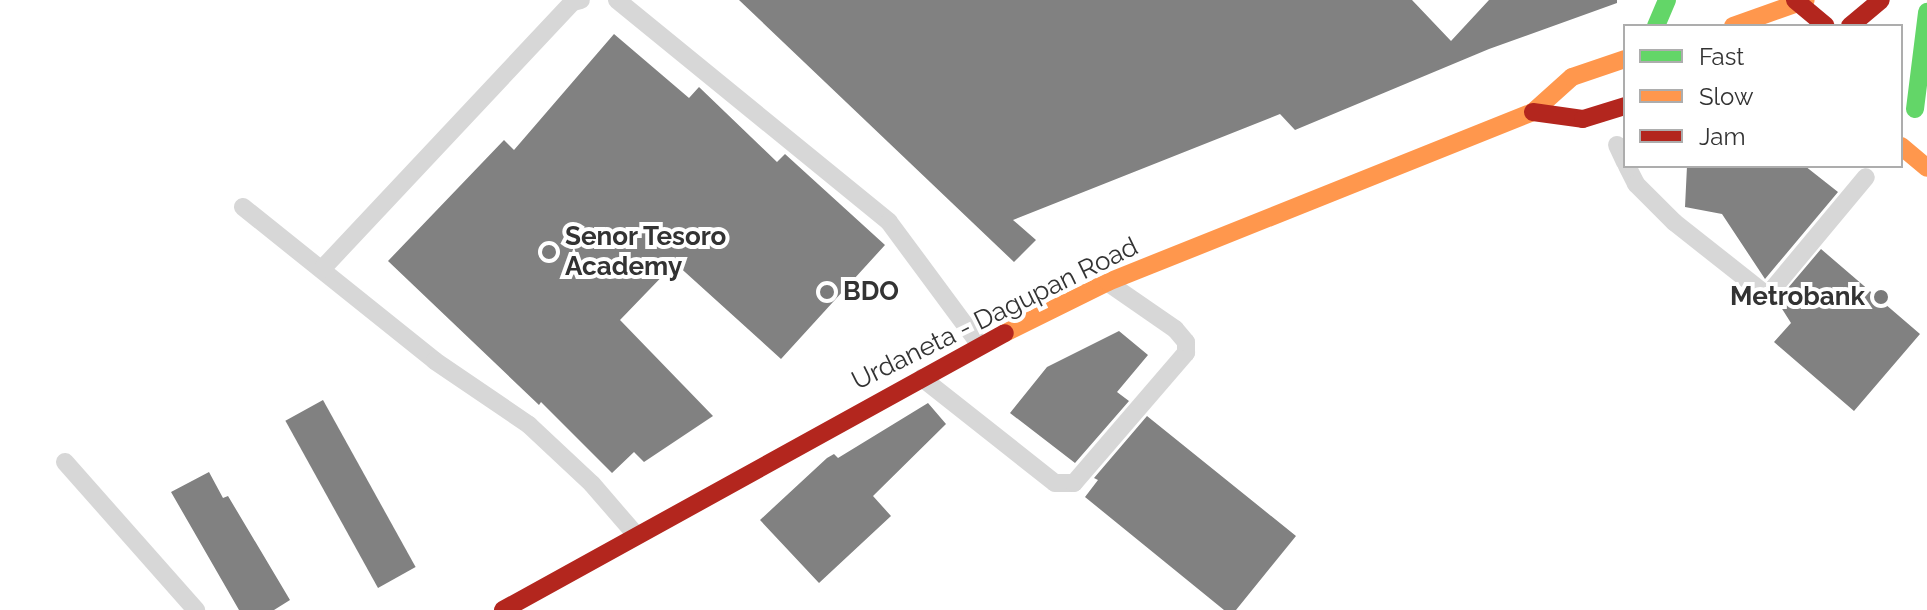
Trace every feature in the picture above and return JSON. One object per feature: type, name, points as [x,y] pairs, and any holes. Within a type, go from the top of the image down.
[{"type":"main road","points":[[1657,24],[1664,14],[1667,0]]},
{"type":"main road","points":[[1740,0],[1764,22],[1800,1],[1824,24]]},
{"type":"main road","points":[[1852,24],[1881,0]]},
{"type":"main road","points":[[1921,114],[1919,54],[1927,12]]},
{"type":"main road","name":"Urdaneta - Dagupan Road","points":[[503,610],[920,376],[1108,282],[1533,112],[1572,77],[1623,60]]},
{"type":"main road","points":[[1903,98],[1921,114]]},
{"type":"main road","name":"Urdaneta - Dagupan Road","points":[[1533,112],[1583,119],[1623,107]]},
{"type":"main road","points":[[1903,148],[1927,168]]},
{"type":"lane","points":[[322,269],[573,2],[581,0]]},
{"type":"lane","points":[[617,0],[889,222],[980,345]]},
{"type":"lane","points":[[1628,168],[1636,184],[1674,222],[1764,293],[1771,291],[1866,177]]},
{"type":"lane","points":[[243,207],[435,361],[529,425],[592,484],[636,535]]},
{"type":"lane","points":[[920,376],[1055,483],[1074,483],[1186,353],[1186,342],[1175,329],[1108,282]]},
{"type":"lane","points":[[65,462],[196,610]]},
{"type":"building","points":[[739,0],[1412,0],[1451,41],[1489,0],[1617,0],[1617,3],[1489,49],[1295,130],[1280,114],[1013,220],[1036,240],[1014,262]]},
{"type":"building","points":[[614,34],[689,98],[699,87],[777,162],[785,154],[885,245],[781,359],[675,263],[620,320],[713,416],[644,462],[634,452],[612,473],[541,402],[539,405],[388,261],[504,140],[514,150]]},
{"type":"building","points":[[1687,168],[1808,168],[1838,192],[1765,279],[1722,214],[1685,207]]},
{"type":"building","points":[[1821,249],[1920,334],[1854,411],[1774,342],[1791,323],[1777,301]]},
{"type":"building","points":[[1119,331],[1148,355],[1117,392],[1129,401],[1075,463],[1010,413],[1047,367]]},
{"type":"building","points":[[323,400],[416,567],[378,588],[285,421]]},
{"type":"building","points":[[928,403],[946,424],[873,496],[891,516],[819,583],[760,520],[827,458],[834,454],[838,458]]},
{"type":"building","points":[[1147,416],[1296,536],[1236,610],[1224,610],[1085,497],[1098,480],[1094,478]]},
{"type":"building","points":[[209,472],[223,498],[228,496],[290,600],[274,610],[239,610],[171,492]]},
{"type":"traffic: fast","points":[[1657,24],[1667,0]]},
{"type":"traffic: fast","points":[[1915,109],[1927,12]]},
{"type":"traffic: slow","points":[[1739,24],[1806,0]]},
{"type":"traffic: slow","points":[[1005,333],[1108,282],[1533,112],[1572,77],[1623,60]]},
{"type":"traffic: slow","points":[[1903,148],[1927,168]]},
{"type":"traffic: jam","points":[[1795,0],[1824,24]]},
{"type":"traffic: jam","points":[[1852,24],[1881,0]]},
{"type":"traffic: jam","points":[[1533,112],[1583,119],[1623,107]]},
{"type":"traffic: jam","points":[[503,610],[1005,333]]},
{"type":"place","name":"Senor Tesoro Academy","points":[[549,252]]},
{"type":"place","name":"BDO","points":[[827,292]]},
{"type":"place","name":"Metrobank","points":[[1881,297]]}]
